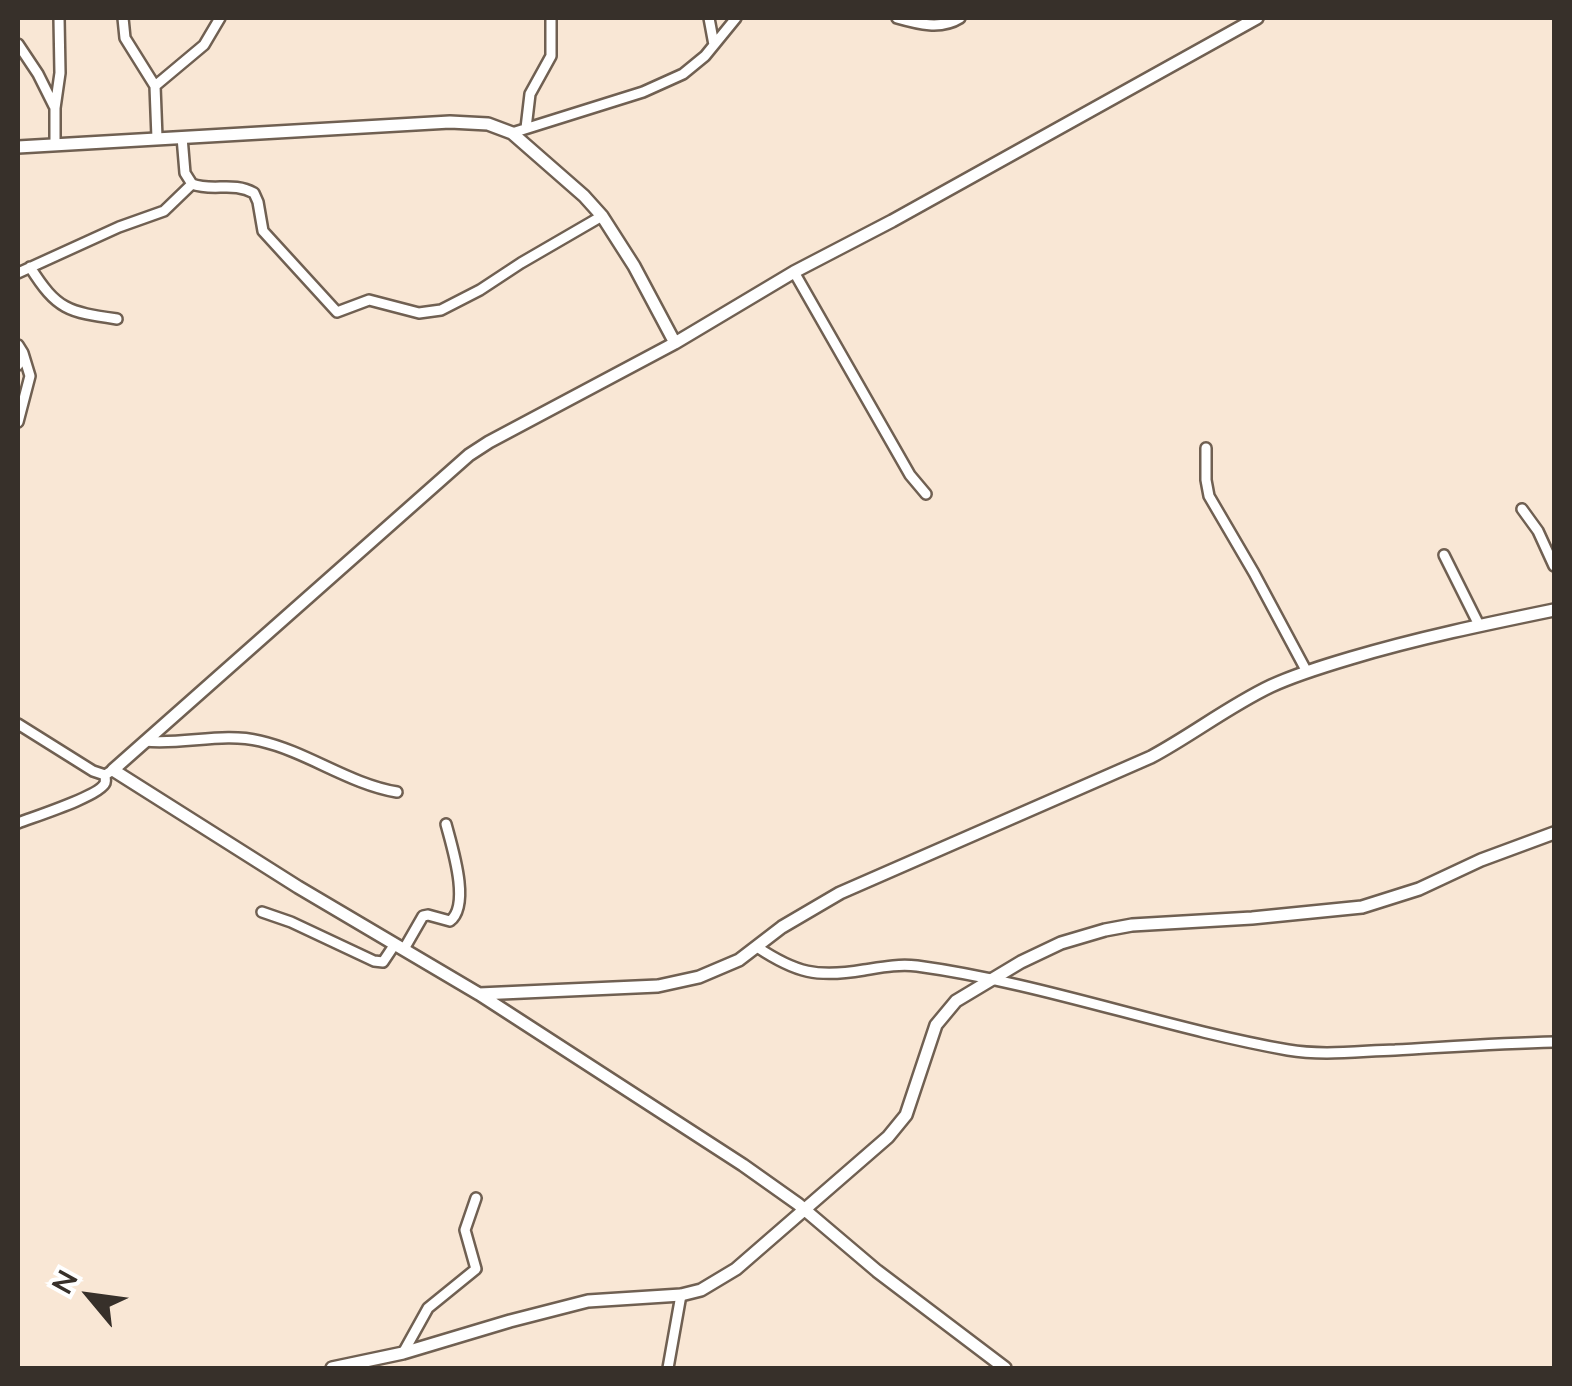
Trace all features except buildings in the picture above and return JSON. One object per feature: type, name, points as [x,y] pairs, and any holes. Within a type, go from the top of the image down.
[{"type":"street","points":[[55,143],[59,18]]},
{"type":"street","points":[[123,18],[125,38],[155,86],[158,138]]},
{"type":"street","points":[[155,86],[204,45],[220,18]]},
{"type":"street","points":[[526,128],[530,94],[551,56],[551,18]]},
{"type":"street","points":[[709,18],[714,46]]},
{"type":"street","points":[[512,133],[673,79],[690,70],[734,20],[749,18]]},
{"type":"street","points":[[896,18],[940,25],[960,18]]},
{"type":"street","points":[[18,823],[90,796],[103,787],[109,772],[489,442],[675,343],[794,272],[1257,18]]},
{"type":"street","points":[[18,44],[55,108]]},
{"type":"street","points":[[18,147],[450,122],[488,124],[512,133],[562,174],[602,216],[675,343]]},
{"type":"street","points":[[182,137],[184,173],[192,184],[208,188],[234,186],[254,193],[262,230],[338,312],[368,300],[419,313],[441,310],[602,216]]},
{"type":"street","points":[[18,273],[120,226],[164,211],[192,184]]},
{"type":"street","points":[[30,267],[46,292],[67,309],[116,319]]},
{"type":"street","points":[[794,272],[910,475],[926,494]]},
{"type":"street","points":[[18,365],[20,349]]},
{"type":"street","points":[[18,422],[30,376],[20,349]]},
{"type":"street","points":[[1206,448],[1209,496],[1308,672]]},
{"type":"street","points":[[1522,510],[1538,531],[1554,566]]},
{"type":"street","points":[[1444,555],[1479,625]]},
{"type":"street","points":[[479,994],[658,986],[720,970],[840,893],[1152,757],[1244,700],[1308,672],[1402,643],[1554,610]]},
{"type":"street","points":[[18,724],[93,771],[109,772],[479,994],[743,1165],[1004,1368]]},
{"type":"street","points":[[145,741],[249,738],[301,755],[361,782],[398,792]]},
{"type":"street","points":[[262,912],[374,962],[383,962],[423,916],[450,921],[458,915],[458,882],[446,824]]},
{"type":"street","points":[[332,1368],[403,1353],[588,1301],[681,1295],[701,1290],[736,1270],[888,1138],[906,1115],[936,1025],[956,1001],[1061,943],[1132,925],[1362,906],[1420,889],[1480,860],[1554,833]]},
{"type":"street","points":[[757,947],[800,971],[840,973],[896,964],[990,980],[1304,1052],[1554,1042]]},
{"type":"street","points":[[403,1353],[428,1308],[476,1268],[466,1230],[476,1198]]},
{"type":"street","points":[[668,1368],[681,1295]]}]
